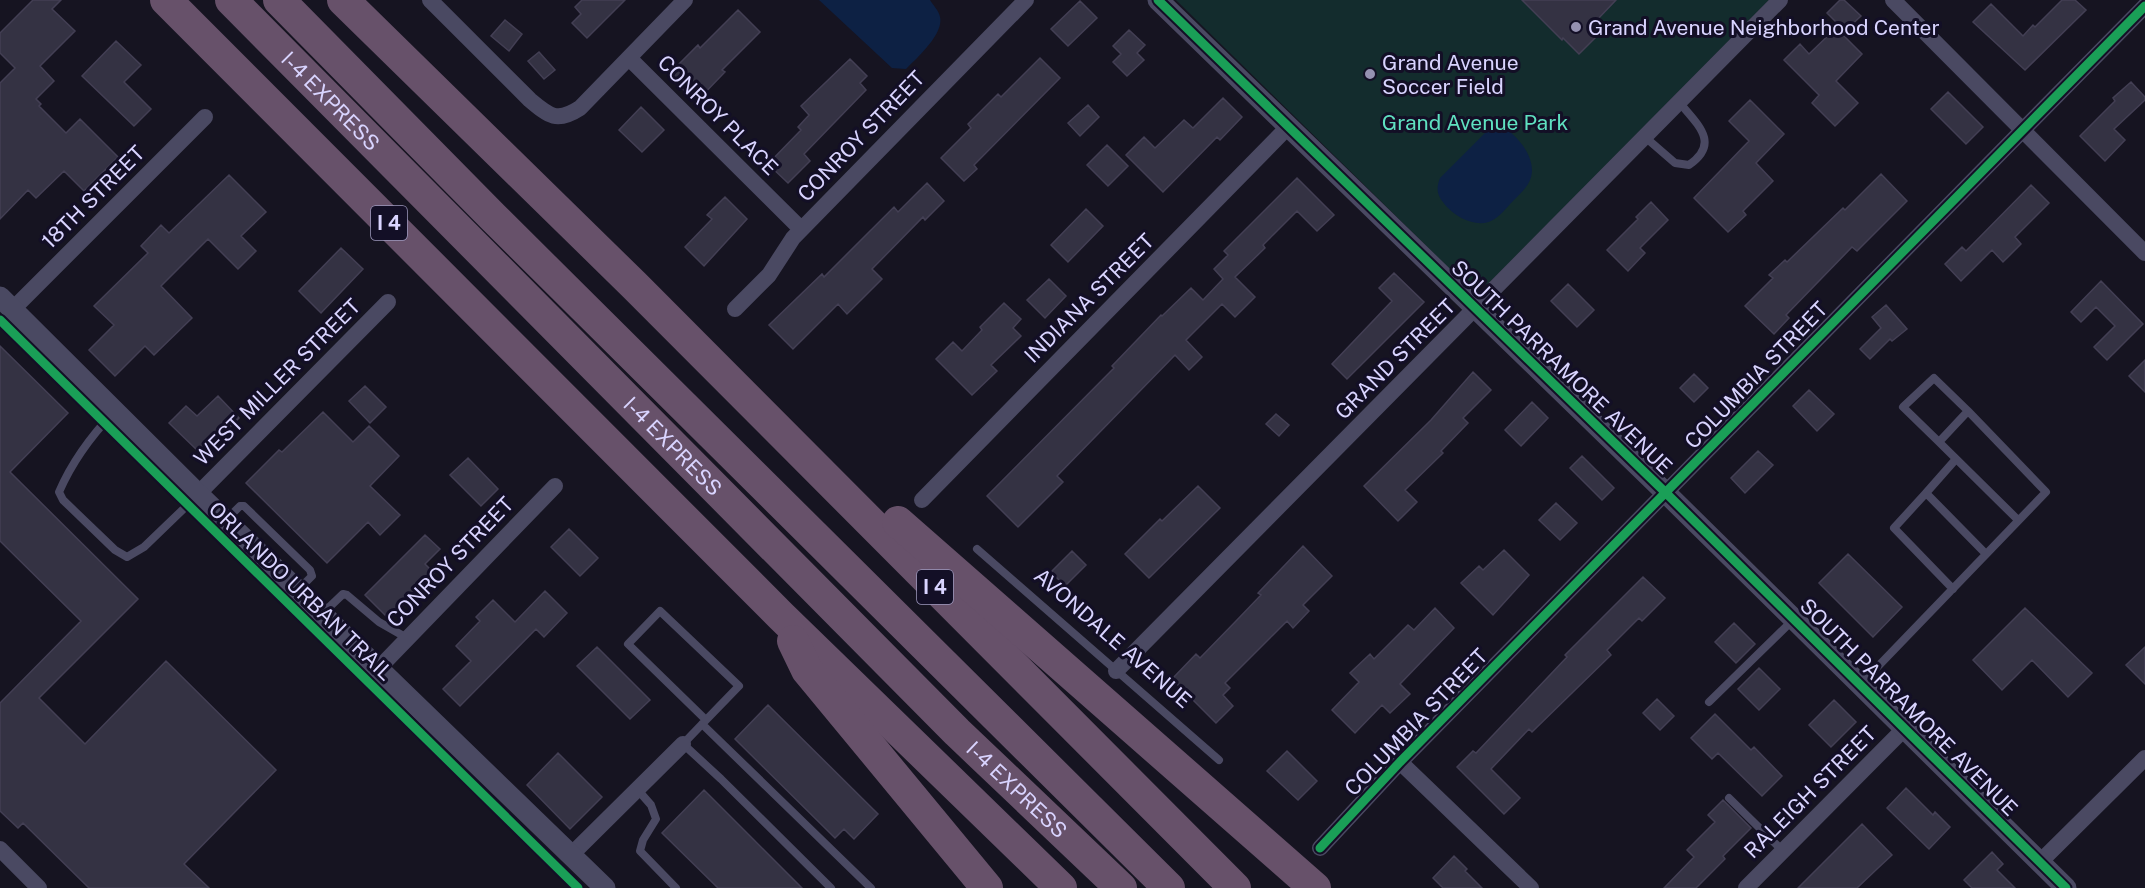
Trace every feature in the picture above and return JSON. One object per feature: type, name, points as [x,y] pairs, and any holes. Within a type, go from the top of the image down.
[{"type":"highway","name":"I 4","points":[[166,0],[781,616],[1061,888]]},
{"type":"highway","name":"I-4 EXPRESS","points":[[231,0],[957,732],[1121,888]]},
{"type":"highway","name":"I-4 EXPRESS","points":[[279,0],[493,218],[1169,888]]},
{"type":"highway","name":"I 4","points":[[343,0],[634,285],[1235,888]]},
{"type":"highway","points":[[634,285],[948,566],[1310,884]]},
{"type":"highway","points":[[781,616],[807,670],[987,888]]},
{"type":"highway","points":[[957,732],[1030,818],[1083,888]]},
{"type":"street","points":[[430,0],[550,116],[563,116],[580,108],[685,0]]},
{"type":"street","name":"CONROY STREET","points":[[735,309],[769,275],[801,229],[1026,0]]},
{"type":"street","name":"SOUTH PARRAMORE AVENUE","points":[[1158,0],[1666,493],[2066,888]]},
{"type":"street","name":"GRAND STREET","points":[[1116,671],[1780,0]]},
{"type":"street","points":[[1893,0],[2145,253]]},
{"type":"street","name":"COLUMBIA STREET","points":[[1320,848],[1400,762],[2145,6]]},
{"type":"street","name":"CONROY PLACE","points":[[628,58],[801,229]]},
{"type":"street","name":"18TH STREET","points":[[6,304],[205,117]]},
{"type":"street","name":"INDIANA STREET","points":[[922,500],[1288,128]]},
{"type":"street","name":"WEST MILLER STREET","points":[[198,494],[388,302]]},
{"type":"street","points":[[6,304],[297,591],[604,888]]},
{"type":"street","name":"CONROY STREET","points":[[378,669],[555,486]]},
{"type":"street","name":"RALEIGH STREET","points":[[1746,888],[1905,728]]},
{"type":"street","points":[[571,855],[683,744]]},
{"type":"street","points":[[2040,862],[2145,758]]},
{"type":"street","points":[[1400,762],[1531,888]]},
{"type":"street","points":[[0,849],[33,886]]},
{"type":"lane","points":[[1645,137],[1675,163],[1689,165],[1700,157],[1705,145],[1702,130],[1679,102]]},
{"type":"lane","points":[[1861,684],[2046,492],[1934,378],[1903,407],[2018,520]]},
{"type":"lane","points":[[114,411],[97,429],[69,470],[59,492],[63,500],[115,550],[127,556],[144,547],[198,494]]},
{"type":"lane","points":[[1939,442],[1968,411]]},
{"type":"lane","points":[[1953,590],[1894,528],[1956,459]]},
{"type":"lane","points":[[1926,493],[1986,554]]},
{"type":"lane","name":"AVONDALE AVENUE","points":[[977,549],[1219,760]]},
{"type":"lane","points":[[322,615],[343,594],[347,595],[379,622],[407,639]]},
{"type":"lane","points":[[831,888],[683,744],[704,722],[739,686],[660,611],[628,644],[704,722],[871,888]]},
{"type":"lane","points":[[1709,702],[1794,619]]},
{"type":"lane","points":[[637,789],[651,805],[656,819],[643,840],[640,851],[676,888]]},
{"type":"lane","points":[[1730,798],[1783,851]]},
{"type":"green space","name":"Grand Avenue Park","points":[[1176,0],[1769,0],[1488,284],[1476,286],[1462,281]]},
{"type":"water","points":[[819,0],[930,0],[937,10],[940,24],[929,45],[906,69],[892,68]]},
{"type":"water","points":[[1498,125],[1511,133],[1524,147],[1531,163],[1530,180],[1523,191],[1496,218],[1484,223],[1470,222],[1457,215],[1444,203],[1438,194],[1438,183],[1440,178],[1488,130]]},
{"type":"building","points":[[33,0],[61,0],[52,9],[75,31],[40,66],[54,81],[36,99],[41,104],[39,106],[66,133],[80,119],[118,157],[84,191],[64,171],[36,198],[28,190],[0,219],[0,83],[15,68],[0,53],[0,33]]},
{"type":"building","points":[[582,0],[625,0],[587,38],[572,23],[581,14],[575,7]]},
{"type":"building","name":"Grand Avenue Neighborhood Center","points":[[1522,0],[1616,0],[1596,21],[1604,29],[1579,54]]},
{"type":"building","points":[[1840,0],[1844,0],[1861,16],[1845,31],[1827,13]]},
{"type":"building","points":[[2062,0],[2075,0],[2086,10],[2025,70],[1973,22],[1991,4],[2023,36]]},
{"type":"building","points":[[1080,1],[1097,18],[1068,46],[1051,29]]},
{"type":"building","points":[[738,10],[760,32],[722,70],[725,72],[696,102],[668,75],[698,45],[700,48]]},
{"type":"building","points":[[505,20],[522,34],[509,51],[491,36]]},
{"type":"building","points":[[1836,28],[1862,54],[1836,81],[1858,103],[1835,126],[1812,103],[1819,95],[1784,60],[1800,44],[1809,54]]},
{"type":"building","points":[[1129,30],[1145,45],[1137,53],[1144,60],[1127,76],[1113,62],[1121,54],[1113,46]]},
{"type":"building","points":[[116,41],[141,65],[124,82],[151,109],[134,126],[82,76]]},
{"type":"building","points":[[539,52],[555,70],[544,79],[528,61]]},
{"type":"building","points":[[1040,58],[1060,78],[974,165],[977,169],[964,181],[941,158],[971,128],[968,124],[998,94],[1001,97]]},
{"type":"building","points":[[850,59],[867,76],[860,83],[866,90],[804,154],[810,161],[788,183],[768,164],[801,130],[798,127],[809,115],[801,106]]},
{"type":"building","points":[[2131,82],[2145,97],[2145,100],[2114,129],[2125,140],[2105,161],[2080,136],[2115,101],[2113,98]]},
{"type":"building","points":[[1948,92],[1983,127],[1966,144],[1931,109]]},
{"type":"building","points":[[1223,98],[1242,117],[1220,140],[1217,137],[1163,192],[1126,155],[1144,137],[1155,148],[1184,120],[1193,128]]},
{"type":"building","points":[[1750,100],[1784,134],[1756,163],[1773,181],[1743,211],[1746,215],[1728,232],[1694,198],[1749,141],[1729,121]]},
{"type":"building","points":[[1088,105],[1099,117],[1080,136],[1068,123]]},
{"type":"building","points":[[641,107],[664,130],[642,152],[619,130]]},
{"type":"building","points":[[1107,145],[1128,166],[1108,186],[1087,165]]},
{"type":"building","points":[[1881,174],[1907,201],[1857,251],[1852,247],[1786,315],[1789,318],[1774,334],[1745,306],[1773,278],[1769,275],[1785,260],[1787,262],[1843,208],[1845,210]]},
{"type":"building","points":[[229,175],[266,212],[241,236],[256,251],[238,269],[208,239],[161,286],[192,318],[154,355],[145,346],[115,376],[89,350],[114,325],[94,306],[148,253],[141,246],[161,225],[169,233]]},
{"type":"building","points":[[1297,178],[1334,215],[1317,231],[1297,211],[1263,245],[1265,248],[1235,277],[1255,297],[1235,317],[1222,304],[1186,340],[1202,357],[1189,370],[1175,355],[1057,476],[1063,482],[1018,527],[987,496],[1114,368],[1112,366],[1161,315],[1191,288],[1203,300],[1223,279],[1214,269],[1228,255],[1224,251]]},
{"type":"building","points":[[927,183],[944,201],[925,220],[923,217],[872,269],[882,279],[847,314],[838,304],[793,349],[769,325],[822,274],[824,277],[894,207],[898,212]]},
{"type":"building","points":[[2031,185],[2049,203],[2015,237],[2021,244],[2003,262],[1992,250],[1961,281],[1945,264],[1962,247],[1966,251]]},
{"type":"building","points":[[725,197],[747,219],[704,266],[685,247],[712,219],[707,215]]},
{"type":"building","points":[[1651,202],[1668,220],[1640,248],[1645,253],[1628,271],[1607,250],[1638,219],[1636,217]]},
{"type":"building","points":[[1086,209],[1103,226],[1068,262],[1051,245]]},
{"type":"building","points":[[341,248],[363,269],[321,313],[299,291]]},
{"type":"building","points":[[1394,273],[1424,302],[1347,379],[1332,364],[1392,301],[1379,288]]},
{"type":"building","points":[[1049,279],[1066,296],[1045,318],[1027,300]]},
{"type":"building","points":[[2101,281],[2143,324],[2107,360],[2094,347],[2115,326],[2096,307],[2081,322],[2071,312]]},
{"type":"building","points":[[1568,284],[1594,310],[1577,327],[1551,301]]},
{"type":"building","points":[[1004,303],[1021,319],[1013,328],[1021,336],[991,365],[997,371],[972,395],[936,359],[953,342],[962,351],[982,330],[980,327]]},
{"type":"building","points":[[1886,305],[1907,329],[1892,341],[1890,339],[1870,359],[1860,349],[1881,328],[1872,317]]},
{"type":"building","points":[[0,346],[68,413],[10,472],[138,599],[39,698],[85,744],[166,661],[276,770],[184,864],[209,888],[89,888],[23,823],[18,828],[0,811],[0,703],[81,621],[0,541]]},
{"type":"building","points":[[2145,360],[2145,392],[2129,376]]},
{"type":"building","points":[[1473,372],[1491,390],[1463,418],[1468,423],[1441,451],[1443,453],[1405,490],[1417,502],[1398,521],[1364,486],[1431,420]]},
{"type":"building","points":[[1694,374],[1708,388],[1694,402],[1680,388]]},
{"type":"building","points":[[365,386],[386,407],[370,423],[349,401]]},
{"type":"building","points":[[1809,390],[1834,414],[1817,431],[1793,406]]},
{"type":"building","points":[[218,396],[239,418],[221,436],[218,433],[199,452],[169,423],[186,406],[197,416]]},
{"type":"building","points":[[1532,402],[1548,418],[1521,446],[1505,430]]},
{"type":"building","points":[[323,412],[353,442],[369,426],[399,456],[370,486],[400,515],[380,535],[368,522],[327,563],[246,483],[279,450],[282,452]]},
{"type":"building","points":[[1276,414],[1289,425],[1279,436],[1266,424]]},
{"type":"building","points":[[1758,451],[1773,465],[1745,493],[1731,478]]},
{"type":"building","points":[[1582,456],[1614,488],[1602,500],[1570,468]]},
{"type":"building","points":[[468,458],[498,489],[481,506],[450,475]]},
{"type":"building","points":[[1198,486],[1220,508],[1149,578],[1125,554]]},
{"type":"building","points":[[1556,503],[1577,523],[1560,540],[1539,520]]},
{"type":"building","points":[[569,529],[598,558],[580,576],[551,547]]},
{"type":"building","points":[[425,535],[440,549],[425,564],[434,573],[389,619],[365,595]]},
{"type":"building","points":[[1303,546],[1332,576],[1303,605],[1309,611],[1293,628],[1287,621],[1225,683],[1230,688],[1223,695],[1233,706],[1216,723],[1172,679],[1196,654],[1200,658],[1261,595],[1258,593]]},
{"type":"building","points":[[1504,550],[1529,575],[1493,615],[1461,583],[1479,566],[1483,570]]},
{"type":"building","points":[[1072,551],[1086,565],[1065,586],[1051,572]]},
{"type":"building","points":[[1848,554],[1902,607],[1873,637],[1819,583]]},
{"type":"building","points":[[1643,577],[1665,598],[1642,621],[1639,618],[1607,650],[1611,655],[1532,732],[1529,729],[1491,769],[1520,798],[1504,814],[1457,767],[1473,751],[1476,753],[1567,657],[1565,655]]},
{"type":"building","points":[[545,591],[567,613],[544,637],[536,629],[460,706],[443,689],[471,661],[456,646],[480,621],[476,617],[493,600],[515,622]]},
{"type":"building","points":[[1435,608],[1454,628],[1400,684],[1410,694],[1390,713],[1382,705],[1355,733],[1332,710],[1359,682],[1350,673],[1370,654],[1374,659],[1408,625],[1414,630]]},
{"type":"building","points":[[2025,608],[2092,673],[2068,697],[2032,660],[2002,690],[1973,660]]},
{"type":"building","points":[[1734,623],[1755,644],[1736,663],[1715,642]]},
{"type":"building","points":[[597,647],[650,700],[630,719],[577,666]]},
{"type":"building","points":[[2145,647],[2145,684],[2126,665]]},
{"type":"building","points":[[1759,668],[1780,689],[1759,710],[1738,689]]},
{"type":"building","points":[[1657,699],[1674,716],[1660,730],[1643,713]]},
{"type":"building","points":[[1834,700],[1856,722],[1831,747],[1809,725]]},
{"type":"building","points":[[768,705],[878,814],[854,839],[844,829],[835,838],[735,739]]},
{"type":"building","points":[[1715,714],[1751,750],[1754,747],[1782,776],[1762,796],[1718,753],[1712,759],[1691,738]]},
{"type":"building","points":[[1287,751],[1317,781],[1298,800],[1267,771]]},
{"type":"building","points":[[558,753],[602,797],[570,829],[527,785]]},
{"type":"building","points":[[1906,788],[1933,815],[1935,812],[1950,827],[1929,849],[1887,808]]},
{"type":"building","points":[[704,790],[802,888],[718,888],[662,833]]},
{"type":"building","points":[[1723,800],[1751,828],[1696,888],[1664,888],[1694,857],[1687,850],[1715,822],[1708,815]]},
{"type":"building","points":[[1862,824],[1892,855],[1857,888],[1798,888]]},
{"type":"building","points":[[1992,852],[2003,864],[1997,870],[2015,888],[1972,888],[1964,880]]},
{"type":"building","points":[[1454,856],[1482,888],[1443,888],[1433,878]]},
{"type":"cycle path","points":[[1158,0],[1666,493],[2066,888]]},
{"type":"cycle path","points":[[1320,848],[1400,762],[2145,6]]},
{"type":"cycle path","name":"ORLANDO URBAN TRAIL","points":[[0,320],[578,888]]},
{"type":"place","name":"Grand Avenue Neighborhood Center","points":[[1576,27]]},
{"type":"place","name":"Grand Avenue Soccer Field","points":[[1370,74]]}]
